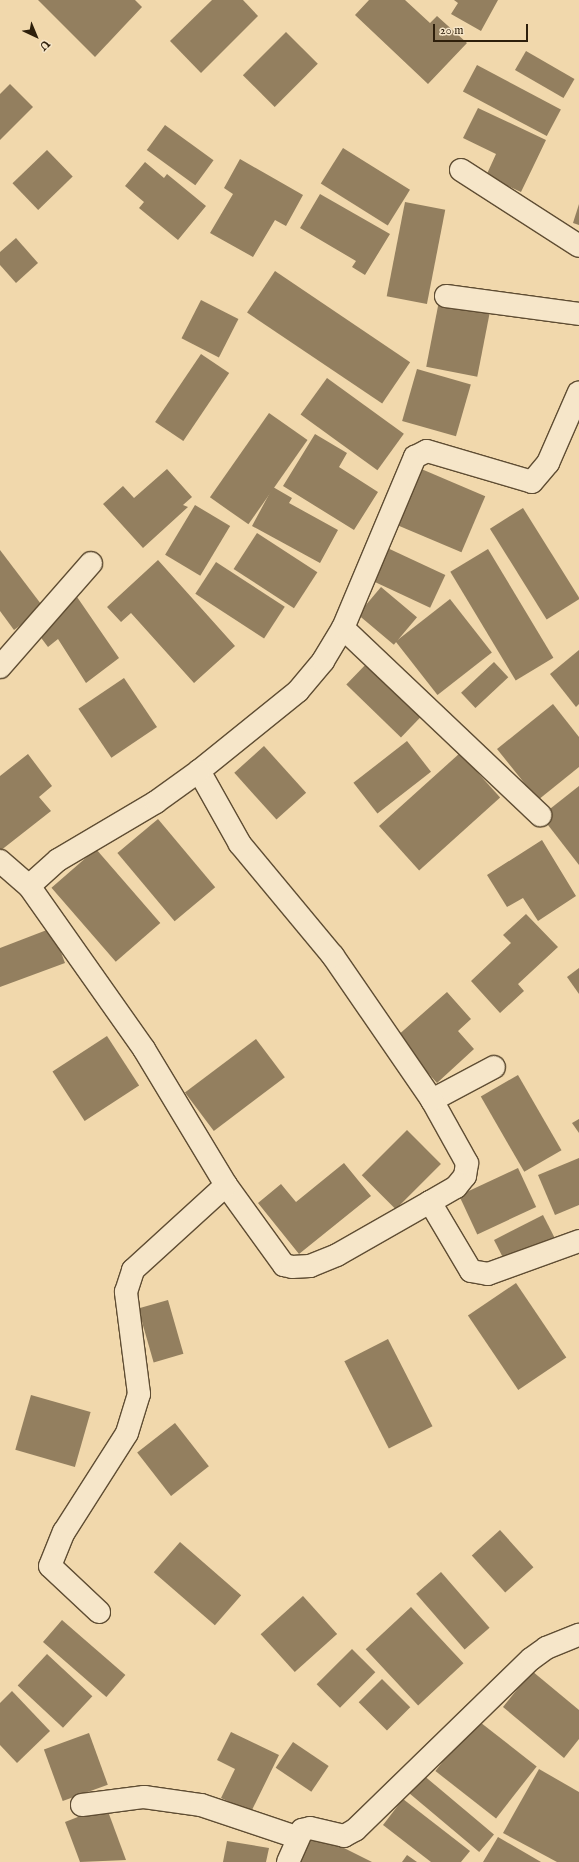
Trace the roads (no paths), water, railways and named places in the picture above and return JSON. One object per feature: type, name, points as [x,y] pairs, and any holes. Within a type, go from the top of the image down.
[{"type":"street","points":[[460,170],[579,246]]},
{"type":"street","points":[[446,296],[579,314]]},
{"type":"street","points":[[28,886],[58,860],[156,802],[199,771],[298,691],[323,661],[343,628],[417,454],[427,451],[532,482],[548,463],[579,392]]},
{"type":"street","points":[[0,667],[91,563]]},
{"type":"street","points":[[343,628],[540,815]]},
{"type":"street","points":[[0,861],[28,886],[144,1049],[226,1185],[284,1265],[300,1268],[337,1255],[456,1187],[467,1169],[432,1100],[333,956],[240,844],[199,771]]},
{"type":"street","points":[[432,1100],[494,1067]]},
{"type":"street","points":[[99,1612],[50,1566],[64,1532],[127,1433],[139,1394],[126,1292],[133,1270],[226,1185]]},
{"type":"street","points":[[430,1202],[471,1271],[488,1274],[579,1241]]},
{"type":"street","points":[[288,1862],[296,1837],[310,1828],[344,1836],[355,1830],[531,1659],[546,1648],[579,1635]]},
{"type":"street","points":[[82,1805],[144,1797],[202,1805],[296,1837]]}]
